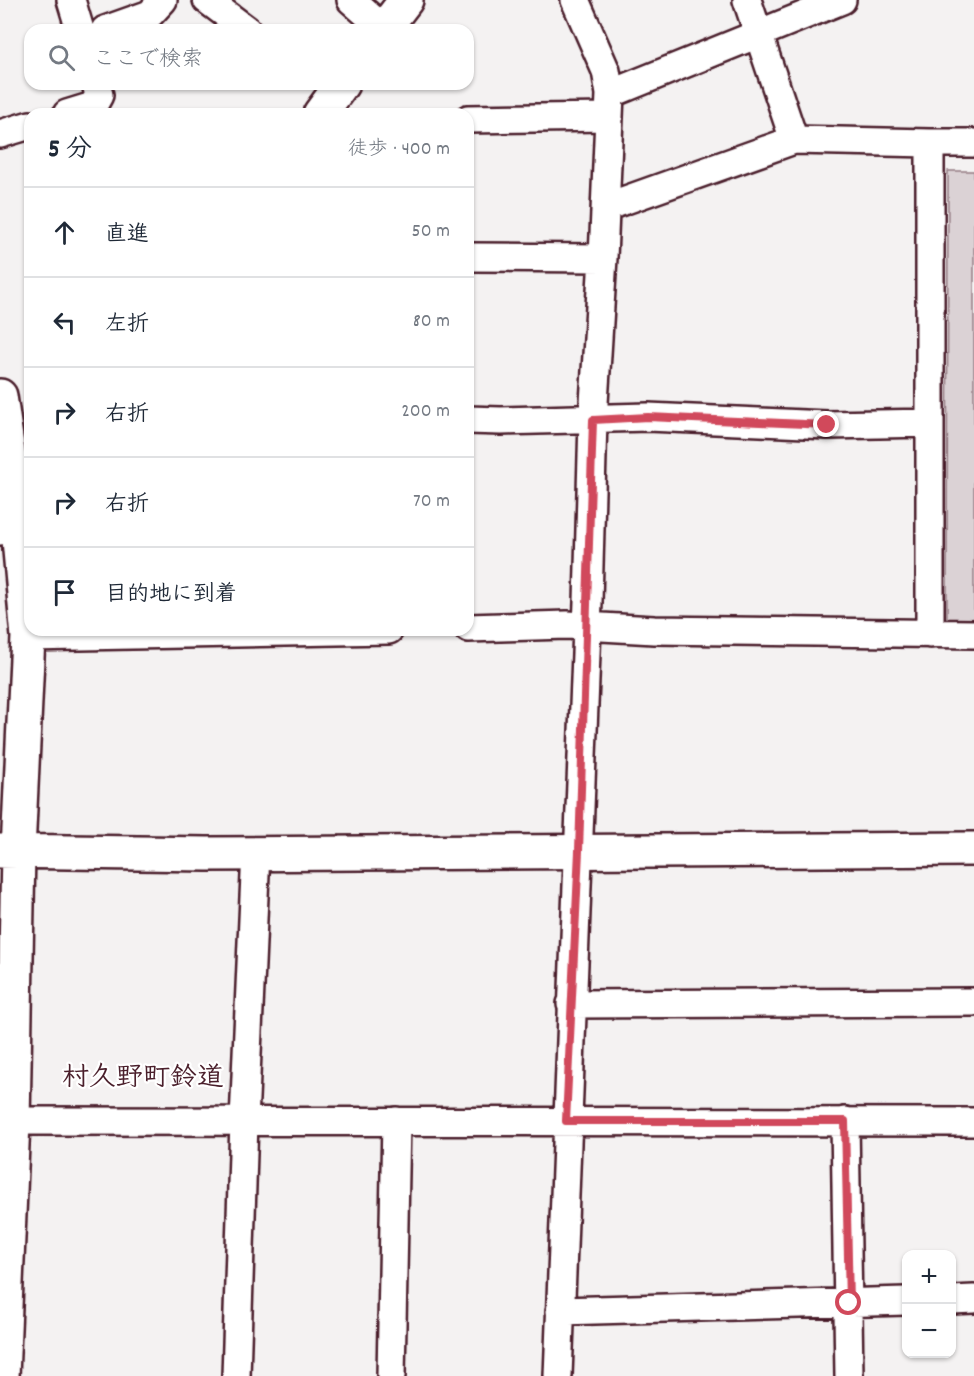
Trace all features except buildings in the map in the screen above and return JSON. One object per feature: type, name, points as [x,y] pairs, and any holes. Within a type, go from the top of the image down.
[{"type":"street","points":[[71,0],[78,24]]},
{"type":"street","points":[[122,24],[150,14],[163,0]]},
{"type":"street","points":[[207,0],[239,24]]},
{"type":"street","points":[[351,0],[377,24]]},
{"type":"street","points":[[388,24],[406,0]]},
{"type":"street","points":[[558,1376],[593,420],[610,105],[606,71],[575,0]]},
{"type":"street","points":[[747,0],[794,140]]},
{"type":"street","points":[[474,118],[610,105],[759,35],[842,0]]},
{"type":"street","points":[[86,108],[93,106],[99,95],[98,90]]},
{"type":"street","points":[[324,108],[335,90]]},
{"type":"street","points":[[0,134],[24,127]]},
{"type":"street","points":[[606,207],[794,140],[974,143]]},
{"type":"street","points":[[930,143],[930,634]]},
{"type":"street","points":[[474,257],[603,258]]},
{"type":"street","points":[[0,396],[24,597]]},
{"type":"street","points":[[474,420],[593,420],[648,417],[827,425],[930,423]]},
{"type":"street","points":[[474,628],[567,625],[654,630],[974,634]]},
{"type":"street","points":[[2,1376],[9,851],[28,637],[80,636]]},
{"type":"street","points":[[9,851],[974,849]]},
{"type":"street","points":[[236,1376],[256,852]]},
{"type":"street","points":[[571,1004],[974,1002]]},
{"type":"street","points":[[6,1121],[974,1122]]},
{"type":"street","points":[[391,1376],[396,1121]]},
{"type":"street","points":[[845,1121],[849,1376]]},
{"type":"street","points":[[956,1299],[974,1299]]},
{"type":"street","points":[[560,1311],[902,1301]]},
{"type":"shaded area","points":[[948,171],[974,171],[974,625],[947,625]]},
{"type":"district","name":"村久野町鈴道","points":[[143,1076]]},
{"type":"route","points":[[827,425],[648,417],[593,420],[579,851],[566,1121],[845,1121],[849,1303]]}]
